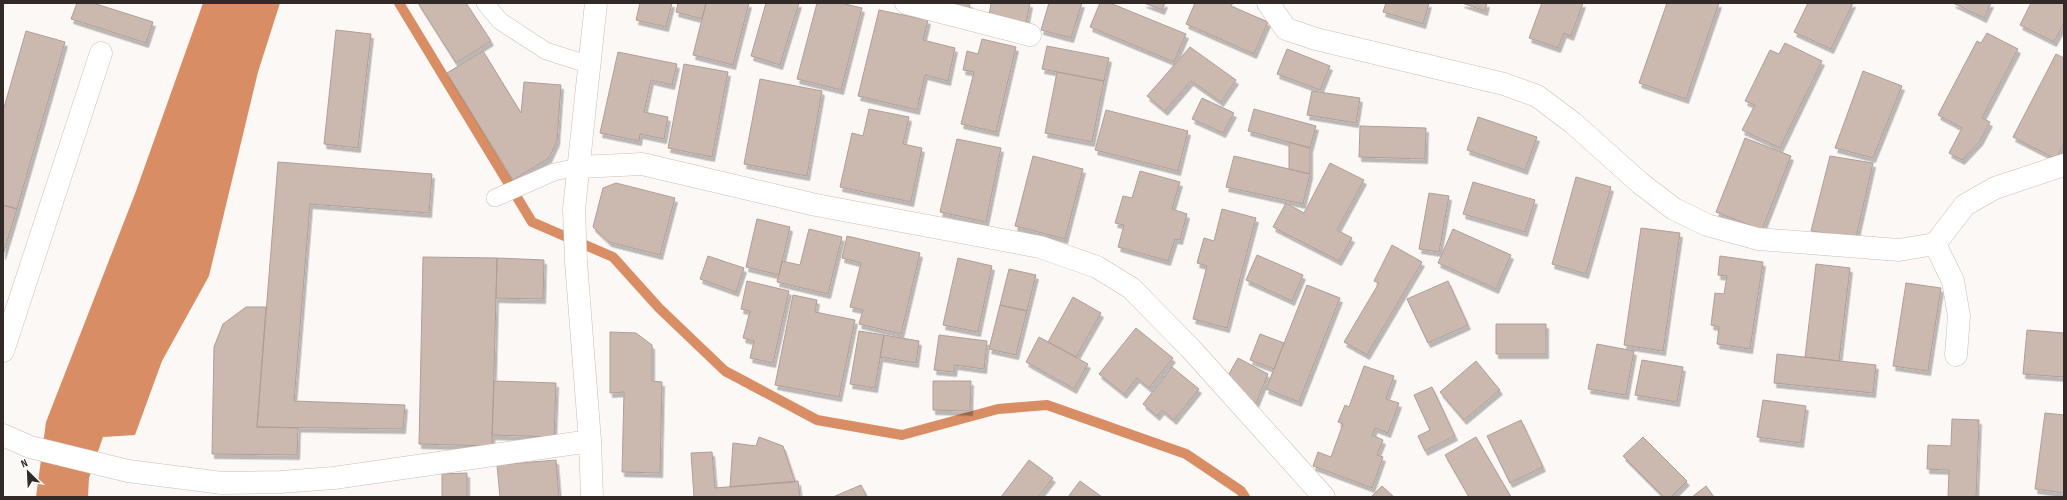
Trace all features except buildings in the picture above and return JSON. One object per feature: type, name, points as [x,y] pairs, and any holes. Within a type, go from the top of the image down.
[{"type":"street","points":[[592,497],[590,441],[576,262],[574,209],[596,3]]},
{"type":"street","points":[[906,3],[1030,35]]},
{"type":"street","points":[[1268,3],[1286,29],[1316,39],[1504,84],[1537,96],[1573,123],[1640,183],[1674,209],[1707,225],[1758,239],[1899,250],[1935,244],[1965,204],[1995,188],[2064,165]]},
{"type":"street","points":[[3,351],[101,53]]},
{"type":"street","points":[[579,167],[642,164],[816,205],[1040,247],[1097,267],[1130,288],[1142,299],[1191,349],[1324,497]]},
{"type":"street","points":[[1935,244],[1953,281],[1959,316],[1956,355]]},
{"type":"street","points":[[3,435],[30,447],[128,471],[281,490],[334,478],[590,441]]},
{"type":"lane","points":[[485,3],[500,21],[546,51],[590,65]]},
{"type":"lane","points":[[495,198],[554,172],[579,167]]},
{"type":"shaded area","points":[[203,3],[280,3],[258,72],[209,276],[162,361],[135,435],[103,437],[89,478],[88,497],[36,497],[46,422],[136,191]]},
{"type":"waterway","points":[[399,3],[532,222],[613,257],[659,308],[725,371],[817,420],[902,435],[998,409],[1047,405],[1186,454],[1241,491],[1245,497]]}]
